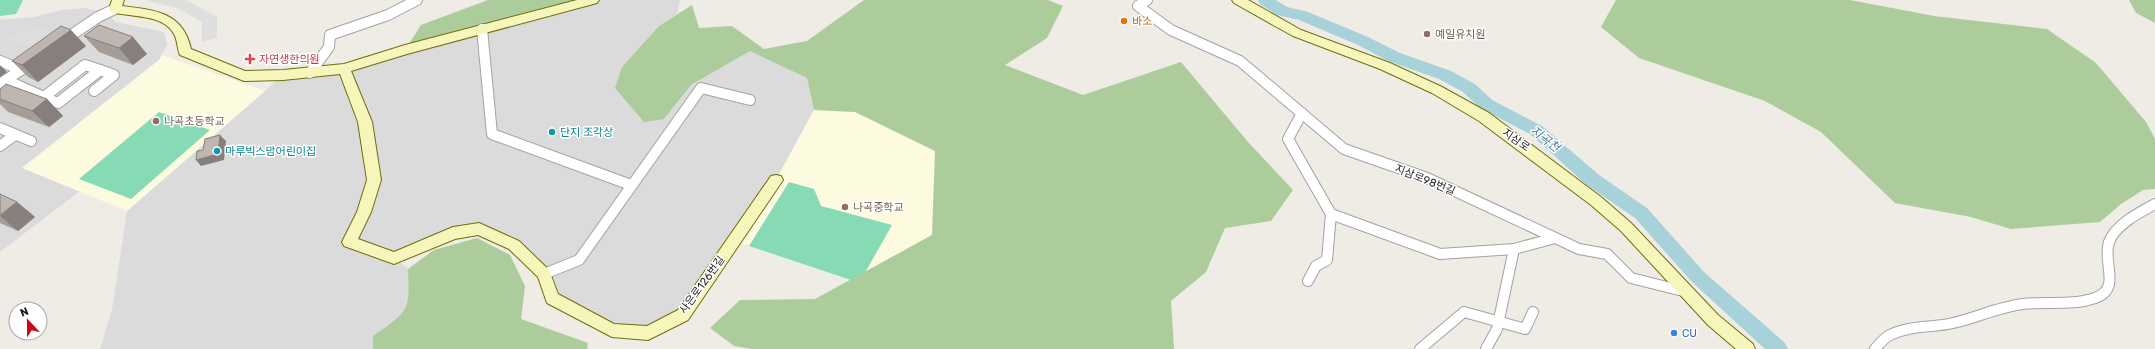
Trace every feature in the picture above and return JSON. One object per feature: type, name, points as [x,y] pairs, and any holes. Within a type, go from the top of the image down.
[{"type":"street","points":[[310,73],[329,47],[330,35],[388,15],[417,0]]},
{"type":"street","points":[[53,48],[117,5],[168,20],[179,30],[185,52],[244,76],[310,73],[344,69],[405,50],[593,0]]},
{"type":"street","name":"지삼로98번길","points":[[1147,0],[1138,6],[1171,30],[1240,61],[1344,149],[1426,178],[1579,249],[1607,254],[1631,278],[1689,293]]},
{"type":"street","name":"지삼로","points":[[1238,0],[1297,32],[1385,66],[1437,90],[1484,117],[1596,201],[1626,228],[1714,320],[1747,349]]},
{"type":"street","points":[[482,29],[492,134],[631,185]]},
{"type":"street","points":[[3,82],[40,57]]},
{"type":"street","points":[[0,61],[22,70]]},
{"type":"street","points":[[43,97],[85,65],[114,75],[94,91]]},
{"type":"street","name":"사은로126번길","points":[[344,69],[365,122],[371,151],[374,180],[364,212],[349,242],[394,258],[453,233],[479,229],[514,245],[544,274],[552,298],[601,326],[612,330],[648,333],[683,315],[776,180]]},
{"type":"street","points":[[3,82],[58,103],[100,70]]},
{"type":"street","points":[[544,274],[579,260],[701,88],[750,100]]},
{"type":"street","points":[[1302,113],[1288,139],[1331,214],[1327,260],[1316,266],[1308,281]]},
{"type":"street","points":[[0,128],[31,141]]},
{"type":"street","points":[[0,146],[15,135]]},
{"type":"street","points":[[1875,349],[1879,343],[1911,327],[1952,323],[1997,308],[2078,301],[2096,298],[2104,294],[2111,279],[2108,256],[2109,242],[2122,226],[2155,204]]},
{"type":"street","points":[[1331,214],[1440,254],[1514,249],[1555,238]]},
{"type":"street","points":[[1486,349],[1497,329],[1514,249]]},
{"type":"street","points":[[1420,349],[1464,312],[1525,329],[1533,312]]},
{"type":"shaded area","points":[[186,0],[217,17],[217,38],[202,42],[202,22],[177,8],[148,1]]},
{"type":"shaded area","points":[[593,0],[680,0],[677,14],[659,26],[664,119],[691,85],[750,51],[807,78],[814,110],[776,180],[683,315],[648,333],[612,330],[552,298],[544,274],[514,245],[479,229],[395,258],[408,269],[409,297],[402,315],[373,336],[373,349],[100,349],[112,310],[127,211],[283,75],[310,73]]},
{"type":"shaded area","points":[[86,8],[103,12],[116,22],[164,32],[167,44],[159,60],[23,167],[80,191],[0,252],[0,20],[35,17],[61,10]]},
{"type":"shaded area","points":[[42,29],[58,35],[36,50],[2,37]]},
{"type":"shaded area","name":"나곡초등학교","points":[[162,55],[265,91],[127,211],[22,168],[159,60]]},
{"type":"shaded area","name":"나곡중학교","points":[[814,110],[855,112],[936,151],[932,235],[851,280],[734,241],[776,180]]},
{"type":"green space","points":[[0,0],[23,0],[16,14],[0,16]]},
{"type":"green space","points":[[488,0],[588,0],[405,50],[421,25]]},
{"type":"green space","points":[[864,0],[1048,0],[1063,6],[1047,38],[1005,65],[1083,95],[1181,62],[1248,142],[1293,190],[1271,221],[1225,228],[1206,272],[1171,301],[1174,349],[752,349],[734,346],[710,328],[740,300],[815,299],[932,235],[935,151],[855,112],[814,110],[807,78],[750,51],[691,85],[664,119],[644,122],[615,88],[622,67],[659,26],[692,5],[699,28],[732,26],[764,49],[807,41]]},
{"type":"green space","points":[[1616,0],[1850,0],[1934,16],[2047,29],[2096,63],[2146,122],[2155,139],[2155,189],[2143,190],[2121,204],[2100,222],[2011,229],[1971,217],[1895,203],[1821,132],[1765,101],[1639,58],[1601,27]]},
{"type":"green space","points":[[2129,0],[2155,0],[2155,23],[2136,13]]},
{"type":"green space","points":[[159,112],[210,130],[131,199],[79,179]]},
{"type":"green space","points":[[789,182],[814,189],[821,206],[892,225],[866,271],[851,280],[749,246]]},
{"type":"green space","points":[[477,238],[510,255],[525,286],[521,319],[588,343],[587,349],[373,349],[373,336],[394,321],[404,310],[408,295],[408,269],[434,250]]},
{"type":"building","points":[[99,25],[133,37],[119,48],[84,36]]},
{"type":"building","points":[[61,26],[71,30],[22,65],[12,61]]},
{"type":"building","points":[[6,84],[47,99],[32,111],[0,99],[0,89]]},
{"type":"building","points":[[220,135],[218,154],[196,160],[197,151],[203,150],[205,139]]},
{"type":"building","points":[[0,194],[17,202],[0,215]]},
{"type":"waterway","name":"지곡천","points":[[1265,0],[1282,11],[1303,16],[1363,41],[1394,57],[1445,75],[1469,88],[1486,104],[1536,130],[1593,180],[1641,213],[1698,277],[1778,349]]},
{"type":"place","name":"바소","points":[[1124,21]]},
{"type":"place","name":"예일유치원","points":[[1427,34]]},
{"type":"place","name":"자연생한의원","points":[[250,59]]},
{"type":"place","name":"나곡초등학교","points":[[156,121]]},
{"type":"place","name":"단지 조각상","points":[[552,132]]},
{"type":"place","name":"마루빅스맘어린이집","points":[[217,151]]},
{"type":"place","name":"나곡중학교","points":[[845,207]]},
{"type":"place","name":"CU","points":[[1674,333]]}]
